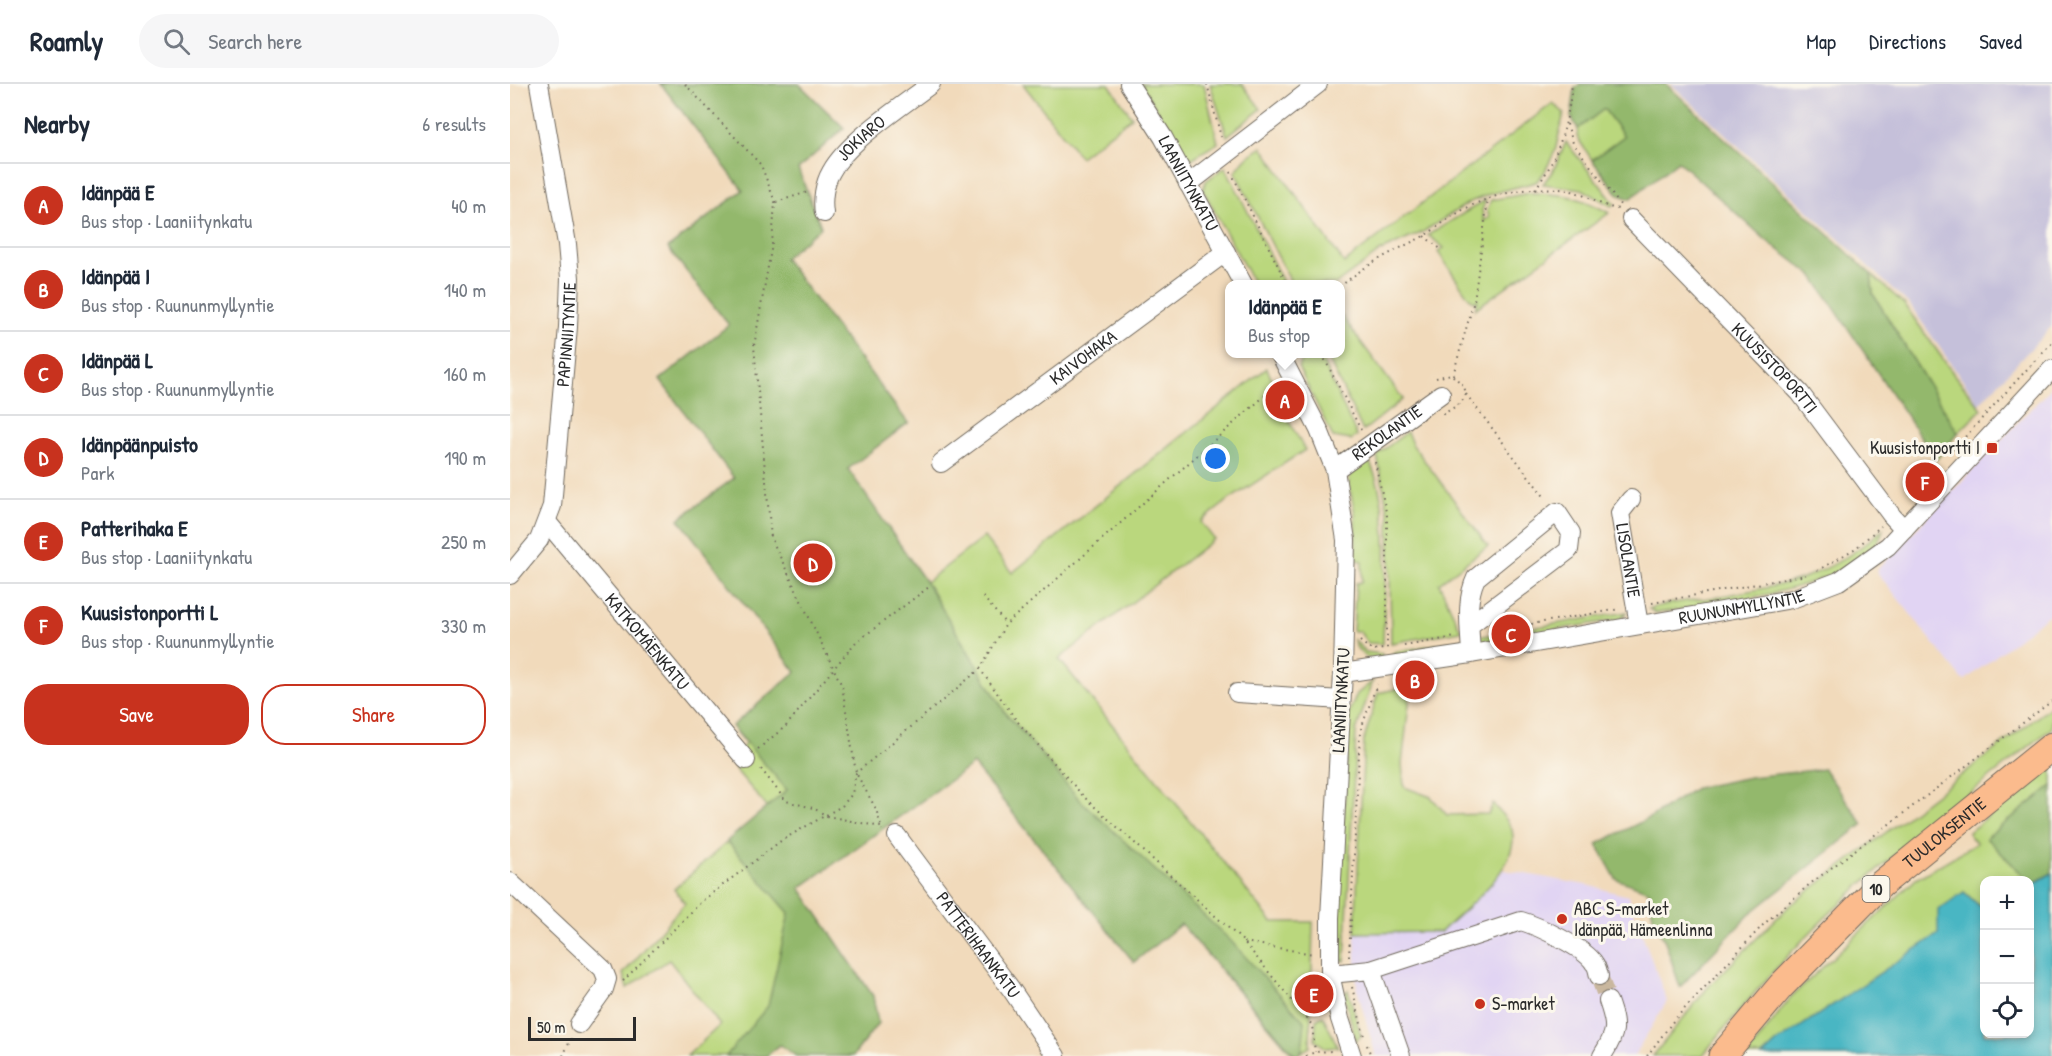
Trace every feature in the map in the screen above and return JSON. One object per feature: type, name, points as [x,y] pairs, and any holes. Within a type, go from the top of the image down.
[{"type":"highway","name":"TUULOKSENTIE","points":[[1722,1056],[1781,986],[1880,885],[2052,746]]},
{"type":"street","name":"PAPINNIITYNTIE","points":[[510,575],[539,540],[548,522],[558,450],[570,278],[559,193],[539,84]]},
{"type":"street","name":"JOKIARO","points":[[824,213],[822,200],[831,172],[870,131],[931,84]]},
{"type":"street","name":"LAANIITYNKATU","points":[[1129,84],[1163,137],[1240,280]]},
{"type":"street","points":[[1188,183],[1318,84]]},
{"type":"street","name":"KUUSISTOPORTTI","points":[[1630,219],[1800,393],[1898,523]]},
{"type":"street","name":"KAIVOHAKA","points":[[941,463],[1226,252]]},
{"type":"street","name":"LAANIITYNKATU","points":[[1282,358],[1319,430],[1335,470],[1347,540],[1343,673],[1333,825],[1330,974],[1340,1019],[1352,1056]]},
{"type":"street","name":"RUUNUNMYLLYNTIE","points":[[1343,673],[1471,654],[1792,599],[1839,581],[1888,546],[1898,523],[2052,369]]},
{"type":"street","name":"REKOLANTIE","points":[[1335,470],[1368,444],[1441,394]]},
{"type":"street","name":"LISOLANTIE","points":[[1631,499],[1620,513],[1639,626]]},
{"type":"street","points":[[1470,630],[1569,550],[1571,532],[1557,512],[1476,578],[1469,592],[1470,630],[1471,654]]},
{"type":"street","name":"KATKOMÄENKATU","points":[[548,522],[746,759]]},
{"type":"street","points":[[1237,693],[1341,700]]},
{"type":"street","name":"PATTERIHAANKATU","points":[[897,836],[1011,989],[1056,1056]]},
{"type":"street","points":[[510,882],[577,942],[603,969],[607,979],[604,989],[579,1024]]},
{"type":"street","points":[[1330,974],[1371,970],[1521,921],[1546,929],[1594,961],[1599,976]]},
{"type":"street","points":[[1371,970],[1401,1056]]},
{"type":"street","points":[[1602,1056],[1614,1036],[1615,1023],[1608,1001]]},
{"type":"path","points":[[685,84],[761,165],[775,202],[772,244],[754,346],[771,538],[842,686],[856,773],[876,809],[888,839],[897,836]]},
{"type":"path","points":[[1207,84],[1230,171],[1284,280]]},
{"type":"path","points":[[1535,189],[1548,172],[1567,124],[1572,84]]},
{"type":"path","points":[[1345,284],[1373,261],[1424,236],[1454,215],[1488,198],[1509,192],[1535,189],[1569,190],[1609,208],[1624,210],[1573,142],[1567,124]]},
{"type":"path","points":[[775,202],[825,189]]},
{"type":"path","points":[[1453,375],[1474,301],[1488,198]]},
{"type":"path","points":[[1424,236],[1442,250]]},
{"type":"path","points":[[1950,454],[2052,342]]},
{"type":"path","points":[[1324,358],[1368,444],[1378,469],[1387,516],[1387,649],[1383,668],[1360,732],[1355,800],[1349,972],[1354,1003],[1371,1056]]},
{"type":"path","points":[[607,979],[624,981],[702,901],[782,840],[842,806],[852,794],[856,773],[980,669],[1006,624],[1277,385]]},
{"type":"path","points":[[1466,394],[1557,512]]},
{"type":"path","points":[[1344,636],[1356,637],[1363,646],[1371,650],[1387,649],[1470,630],[1636,606],[1813,573],[1898,523]]},
{"type":"path","points":[[881,826],[827,816],[813,808],[786,801],[759,767],[746,759],[786,726],[855,643],[929,587]]},
{"type":"path","points":[[983,597],[1006,624]]},
{"type":"path","points":[[980,669],[1017,721],[1084,797],[1244,942],[1312,1025],[1316,1052]]},
{"type":"path","points":[[1647,1056],[1674,1020],[1772,917],[1810,884],[2052,701]]},
{"type":"path","points":[[1244,942],[1316,954]]},
{"type":"path","points":[[563,1056],[579,1024]]},
{"type":"shaded area","points":[[1671,84],[2052,84],[2052,326],[1979,404],[1910,305]]},
{"type":"shaded area","points":[[2052,387],[2052,612],[1964,681],[1876,571]]},
{"type":"shaded area","points":[[1504,870],[1591,886],[1628,896],[1667,1001],[1634,1056],[1376,1056],[1357,989],[1355,933],[1441,932]]},
{"type":"green space","points":[[661,84],[799,84],[844,128],[798,169],[821,227],[784,258],[908,423],[847,469],[926,582],[984,537],[1012,573],[1267,368],[1287,418],[1305,450],[1230,499],[1201,522],[1214,539],[1059,659],[1272,922],[1313,922],[1310,1047],[1294,1056],[1181,924],[1134,962],[973,764],[800,888],[873,996],[878,1023],[853,1056],[796,1056],[780,1045],[766,1056],[687,1056],[720,1025],[669,960],[627,988],[623,974],[685,903],[674,889],[767,807],[735,769],[745,742],[732,726],[796,672],[679,519],[734,478],[660,380],[729,325],[668,248],[743,190]]},
{"type":"green space","points":[[661,84],[799,84],[844,128],[798,169],[821,227],[784,258],[908,423],[848,469],[929,587],[1005,712],[1079,799],[1230,940],[1305,1022],[1302,1050],[1296,1056],[1181,924],[1134,962],[973,764],[800,888],[873,996],[878,1023],[853,1056],[796,1056],[780,1045],[766,1056],[726,1056],[768,1006],[789,913],[727,841],[787,790],[732,726],[796,672],[679,519],[734,478],[660,380],[729,325],[668,248],[743,190]]},
{"type":"green space","points":[[1023,84],[1109,84],[1132,117],[1080,157]]},
{"type":"green space","points":[[1141,84],[1204,84],[1218,143],[1188,161]]},
{"type":"green space","points":[[1210,84],[1242,84],[1261,109],[1227,136]]},
{"type":"green space","points":[[1580,84],[1666,84],[1871,274],[1873,294],[1958,433],[1936,460],[1813,276],[1766,240],[1678,161],[1630,199],[1619,195],[1592,160],[1624,136],[1604,109],[1578,129],[1571,117],[1575,88]]},
{"type":"green space","points":[[1553,103],[1564,113],[1555,151],[1544,173],[1536,182],[1490,194],[1470,202],[1423,232],[1381,251],[1341,280],[1290,280],[1235,172],[1245,159],[1262,147],[1344,263]]},
{"type":"green space","points":[[1604,109],[1625,137],[1592,160],[1577,137],[1578,129]]},
{"type":"green space","points":[[1566,142],[1615,204],[1611,206],[1582,189],[1543,184],[1554,169]]},
{"type":"green space","points":[[1225,167],[1282,280],[1252,280],[1203,190],[1206,181]]},
{"type":"green space","points":[[1530,193],[1571,197],[1609,213],[1475,309],[1478,300],[1474,301],[1469,298],[1438,252],[1444,248],[1428,235],[1486,200],[1482,210],[1484,221],[1489,217],[1487,210],[1491,200]]},
{"type":"green space","points":[[1871,274],[1904,304],[1955,376],[1982,409],[1958,433],[1873,294]]},
{"type":"green space","points":[[1345,320],[1403,399],[1363,431],[1328,358],[1345,358]]},
{"type":"green space","points":[[1304,358],[1321,358],[1357,436],[1351,440],[1333,437],[1298,367]]},
{"type":"green space","points":[[1407,432],[1412,444],[1488,546],[1439,583],[1461,631],[1391,643],[1389,516],[1377,455]]},
{"type":"green space","points":[[1366,456],[1375,474],[1384,521],[1383,644],[1368,643],[1359,631],[1353,631],[1356,583],[1362,582],[1362,561],[1356,560],[1355,514],[1349,484],[1350,473]]},
{"type":"green space","points":[[1883,529],[1871,550],[1848,566],[1818,580],[1746,599],[1656,613],[1649,609],[1671,603],[1759,589],[1802,578],[1841,560]]},
{"type":"green space","points":[[1627,612],[1621,619],[1478,642],[1477,637]]},
{"type":"green space","points":[[1354,640],[1366,652],[1382,654],[1382,659],[1364,655],[1355,645]]},
{"type":"green space","points":[[1461,640],[1458,647],[1391,658],[1394,652]]},
{"type":"green space","points":[[1373,681],[1356,731],[1345,961],[1340,960],[1338,928],[1349,712],[1357,694]]},
{"type":"green space","points":[[1411,686],[1402,764],[1404,787],[1431,797],[1447,815],[1488,814],[1493,804],[1511,827],[1513,844],[1500,873],[1441,932],[1355,933],[1364,740],[1378,693]]},
{"type":"green space","points":[[2052,706],[2052,728],[1920,834],[1825,918],[1770,975],[1702,1056],[1653,1056],[1709,986],[1788,907]]},
{"type":"green space","points":[[2052,765],[2052,786],[1986,838],[2025,876],[1980,876],[1980,906],[1964,892],[1939,934],[1776,1043],[1762,1056],[1747,1056],[1790,998],[1916,879],[1977,843],[1970,837],[1969,832]]},
{"type":"green space","points":[[1824,769],[1863,824],[1752,912],[1680,987],[1665,941],[1654,923],[1649,891],[1616,879],[1597,844],[1651,817],[1696,788],[1750,777]]},
{"type":"green space","points":[[2052,786],[2052,873],[2034,883],[2034,876],[2024,876],[1986,838]]},
{"type":"green space","points":[[1348,990],[1361,1036],[1356,1041],[1344,994]]},
{"type":"green space","points":[[1323,1016],[1338,1047],[1326,1048],[1315,1040],[1316,1020]]},
{"type":"water","points":[[2052,873],[2052,1056],[1762,1056],[1776,1043],[1938,934],[1938,910],[1964,892],[1980,906],[1980,1038],[2034,1038],[2034,884]]},
{"type":"tunnel","points":[[1599,976],[1608,1001]]},
{"type":"place","name":"Idänpää E","points":[[1285,400]]},
{"type":"place","name":"Kuusistonportti I","points":[[1992,448]]},
{"type":"place","name":"Kuusistonportti L","points":[[1925,482]]},
{"type":"place","name":"Idänpäänpuisto","points":[[813,563]]},
{"type":"place","name":"Idänpää L","points":[[1511,634]]},
{"type":"place","name":"Idänpää I","points":[[1415,680]]},
{"type":"place","name":"ABC S-market Idänpää, Hämeenlinna","points":[[1562,919]]},
{"type":"place","name":"Patterihaka E","points":[[1314,994]]},
{"type":"place","name":"S-market","points":[[1480,1004]]}]
